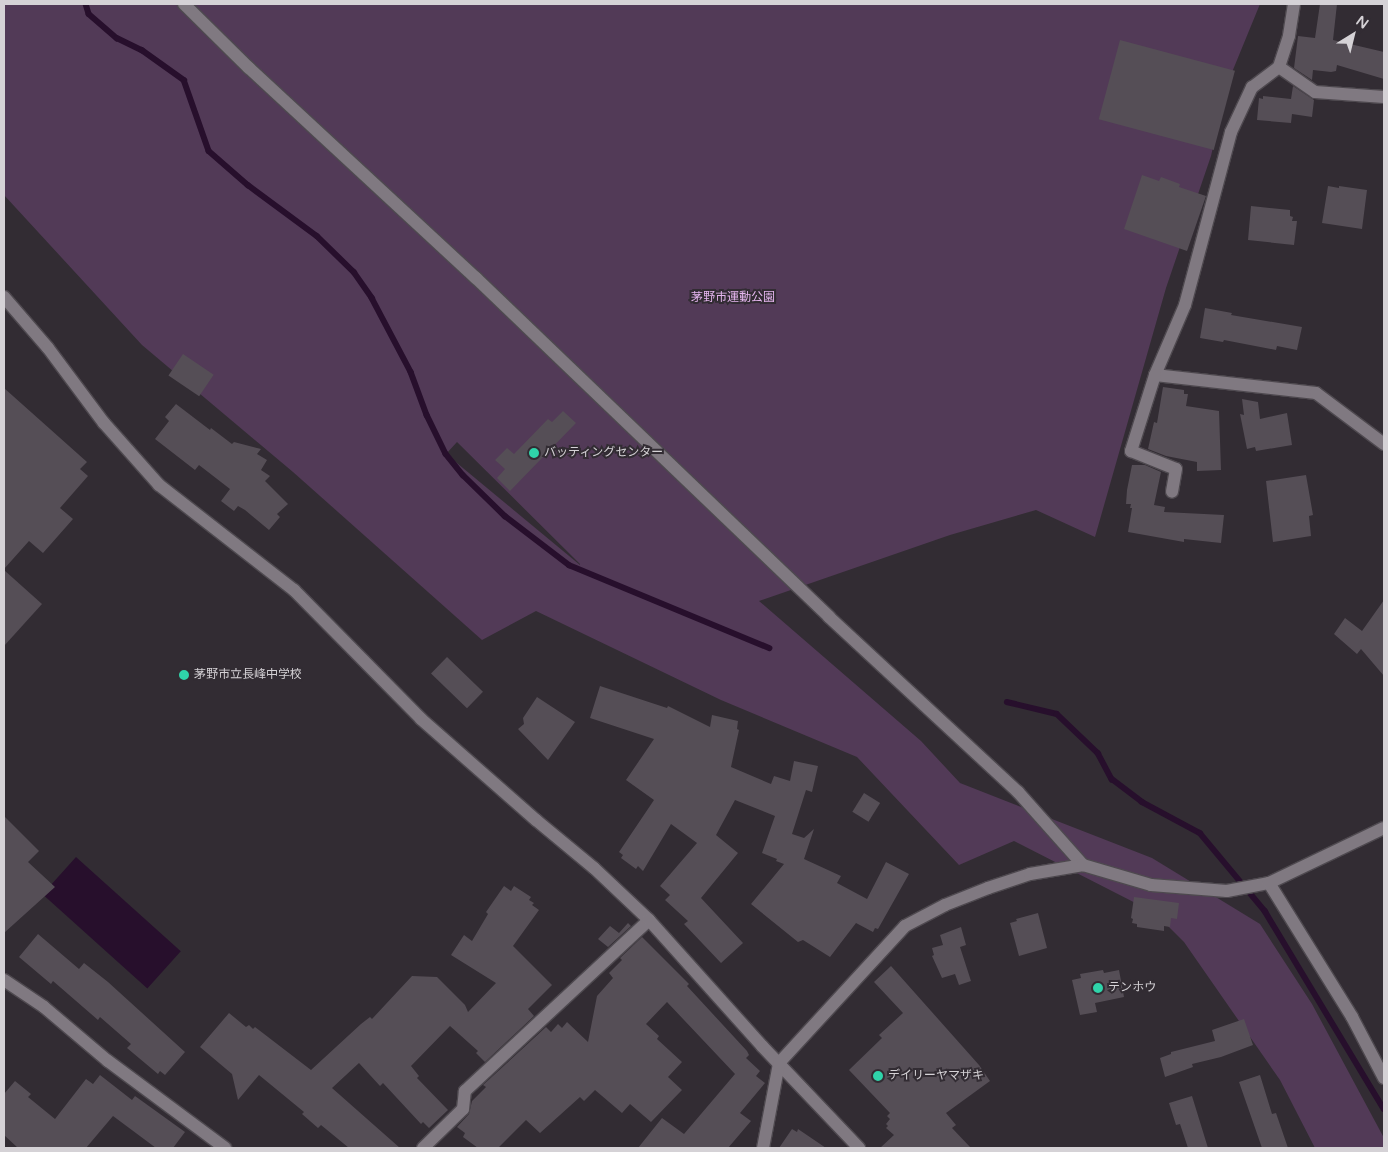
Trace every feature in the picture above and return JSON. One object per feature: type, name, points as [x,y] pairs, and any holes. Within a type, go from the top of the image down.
[{"type":"street","points":[[184,4],[248,68],[476,278],[808,598],[1018,792],[1083,865]]},
{"type":"street","points":[[1172,492],[1176,469],[1131,451],[1155,376],[1185,306],[1231,132],[1252,87],[1278,67],[1289,36],[1294,4]]},
{"type":"street","points":[[1278,67],[1315,92],[1384,97]]},
{"type":"street","points":[[4,298],[48,348],[104,423],[159,485],[294,590],[421,720],[594,868],[649,920],[859,1148]]},
{"type":"street","points":[[1155,376],[1316,393],[1384,444]]},
{"type":"street","points":[[763,1148],[779,1063],[905,926],[945,905],[1030,874],[1083,865],[1151,885],[1227,892],[1269,883],[1384,828]]},
{"type":"street","points":[[1269,883],[1352,1017],[1384,1078]]},
{"type":"street","points":[[423,1148],[463,1109],[465,1091],[649,920]]},
{"type":"street","points":[[4,980],[44,1007],[108,1061],[225,1148]]},
{"type":"green space","name":"茅野市運動公園","points":[[4,4],[1260,4],[1228,82],[1211,156],[1166,288],[1095,537],[1036,510],[950,535],[759,601],[921,741],[960,783],[1152,858],[1260,924],[1312,1004],[1384,1138],[1384,1148],[1315,1148],[1280,1080],[1184,942],[1155,913],[1014,841],[959,865],[857,757],[721,700],[536,611],[482,640],[293,472],[142,345],[4,195]],"holes":[[[457,442],[580,565],[446,454]]]},
{"type":"shaded area","points":[[76,857],[181,951],[147,989],[43,894]]},
{"type":"building","points":[[1320,4],[1337,4],[1333,40],[1384,52],[1384,79],[1337,65],[1336,71],[1313,70],[1312,80],[1294,68],[1298,36],[1315,38]]},
{"type":"building","points":[[1120,40],[1235,71],[1214,150],[1099,119]]},
{"type":"building","points":[[1293,86],[1314,100],[1312,117],[1292,114],[1291,123],[1257,120],[1259,98],[1263,99],[1263,96],[1291,99]]},
{"type":"building","points":[[1142,175],[1159,181],[1161,177],[1180,184],[1179,187],[1206,196],[1187,251],[1124,229]]},
{"type":"building","points":[[1328,186],[1367,190],[1362,229],[1322,223]]},
{"type":"building","points":[[1251,206],[1290,210],[1290,216],[1293,217],[1292,221],[1297,221],[1294,245],[1248,240]]},
{"type":"building","points":[[1205,308],[1232,313],[1231,315],[1302,327],[1297,350],[1277,346],[1276,350],[1224,340],[1223,342],[1200,338]]},
{"type":"building","points":[[183,354],[214,375],[199,396],[168,376]]},
{"type":"building","points":[[1163,387],[1184,390],[1184,394],[1188,394],[1186,406],[1219,411],[1221,470],[1197,471],[1197,462],[1166,456],[1148,449],[1154,422],[1157,423]]},
{"type":"building","points":[[4,388],[87,462],[80,469],[88,476],[60,508],[73,519],[43,553],[29,541],[4,569]]},
{"type":"building","points":[[1242,399],[1258,402],[1260,419],[1287,413],[1292,445],[1256,451],[1255,447],[1247,449],[1240,414],[1244,415]]},
{"type":"building","points":[[176,404],[232,444],[234,442],[261,449],[257,454],[267,460],[261,470],[270,476],[265,481],[288,504],[277,514],[280,517],[269,530],[245,510],[238,506],[234,511],[221,501],[230,489],[199,465],[195,470],[155,439],[169,421],[165,417]]},
{"type":"building","name":"バッティングセンター","points":[[563,411],[576,423],[510,491],[497,478],[505,469],[495,460],[507,448],[514,454],[548,419],[552,422]]},
{"type":"building","points":[[1132,465],[1145,465],[1161,472],[1154,505],[1165,507],[1164,512],[1224,515],[1221,543],[1184,539],[1184,542],[1128,532],[1132,508],[1130,508],[1131,504],[1126,504]]},
{"type":"building","points":[[1306,475],[1313,515],[1309,516],[1311,536],[1273,542],[1266,481]]},
{"type":"building","points":[[4,570],[42,604],[4,646]]},
{"type":"building","points":[[1384,600],[1384,676],[1361,649],[1357,654],[1334,634],[1345,618],[1362,631]]},
{"type":"building","points":[[447,657],[483,692],[467,708],[431,674]]},
{"type":"building","points":[[600,686],[667,708],[668,706],[710,727],[712,715],[738,721],[737,729],[739,730],[731,767],[771,784],[774,776],[790,781],[794,761],[818,766],[812,792],[806,790],[792,834],[804,838],[814,829],[804,859],[841,876],[837,883],[867,899],[886,862],[909,874],[878,929],[875,928],[873,932],[856,923],[830,957],[803,940],[798,942],[751,904],[784,864],[762,853],[775,816],[735,800],[716,835],[738,853],[701,898],[743,943],[721,963],[684,924],[688,921],[665,900],[670,895],[660,886],[697,843],[671,824],[643,871],[638,866],[636,869],[621,858],[623,855],[619,852],[654,800],[626,780],[654,739],[590,718]]},
{"type":"building","points":[[537,697],[575,722],[548,760],[518,729],[524,724],[523,718]]},
{"type":"building","points":[[864,793],[880,803],[868,822],[852,812]]},
{"type":"building","points":[[4,816],[39,851],[28,862],[55,887],[4,933]]},
{"type":"building","points":[[504,886],[511,891],[514,886],[531,897],[529,900],[534,903],[532,905],[539,910],[513,946],[552,985],[528,1009],[534,1016],[485,1062],[476,1053],[478,1051],[450,1026],[411,1066],[419,1076],[417,1078],[448,1110],[429,1128],[423,1122],[421,1124],[383,1083],[380,1086],[359,1063],[332,1088],[400,1148],[349,1148],[321,1125],[318,1128],[302,1114],[304,1112],[259,1075],[238,1100],[232,1074],[200,1047],[229,1013],[246,1027],[249,1025],[253,1029],[255,1027],[311,1070],[361,1024],[370,1017],[372,1019],[412,976],[437,977],[465,1005],[468,1012],[496,983],[451,955],[464,935],[472,941],[488,914],[486,912]]},
{"type":"building","points":[[1134,897],[1179,903],[1177,919],[1171,918],[1170,927],[1164,926],[1164,931],[1137,927],[1137,924],[1132,923],[1133,919],[1131,918]]},
{"type":"building","points":[[1038,913],[1047,948],[1019,956],[1010,923],[1017,921],[1016,919]]},
{"type":"building","points":[[628,923],[631,926],[608,947],[598,939],[610,926],[619,933]]},
{"type":"building","points":[[961,927],[966,945],[960,947],[971,981],[959,985],[955,974],[942,978],[932,956],[934,955],[932,948],[943,945],[940,935]]},
{"type":"building","points":[[38,934],[79,969],[84,963],[108,982],[185,1052],[165,1075],[160,1071],[158,1074],[127,1048],[131,1044],[100,1017],[98,1020],[53,981],[51,984],[19,957]]},
{"type":"building","points":[[642,937],[689,984],[687,986],[747,1051],[749,1055],[746,1058],[760,1071],[756,1076],[765,1083],[740,1113],[751,1121],[728,1148],[638,1148],[662,1118],[684,1134],[735,1074],[667,1002],[646,1024],[659,1036],[657,1039],[682,1062],[668,1077],[682,1090],[651,1122],[630,1104],[622,1113],[595,1090],[584,1101],[580,1097],[540,1133],[526,1120],[498,1148],[478,1148],[463,1137],[465,1133],[457,1127],[469,1114],[472,1101],[486,1087],[483,1085],[546,1027],[551,1032],[558,1024],[562,1028],[567,1022],[588,1042],[597,996],[613,978],[609,973],[622,960],[620,958]]},
{"type":"building","points":[[891,966],[979,1065],[990,1081],[946,1113],[956,1125],[952,1128],[971,1148],[880,1148],[894,1135],[886,1128],[888,1126],[886,1124],[890,1119],[887,1116],[890,1113],[849,1070],[882,1038],[879,1035],[903,1013],[874,982]]},
{"type":"building","name":"テンホウ","points":[[1103,970],[1104,973],[1119,970],[1124,997],[1095,1003],[1097,1012],[1080,1015],[1072,980],[1081,978],[1080,974]]},
{"type":"building","points":[[1244,1019],[1253,1045],[1221,1057],[1192,1064],[1193,1067],[1165,1077],[1160,1058],[1171,1054],[1171,1052],[1215,1041],[1212,1030]]},
{"type":"building","points":[[100,1075],[132,1100],[135,1096],[185,1132],[173,1148],[156,1148],[113,1116],[86,1148],[18,1148],[4,1135],[4,1094],[15,1081],[31,1094],[28,1097],[55,1119],[86,1079],[93,1084]]},
{"type":"building","points":[[1260,1075],[1272,1114],[1276,1113],[1288,1148],[1262,1148],[1239,1082]]},
{"type":"building","points":[[1192,1096],[1208,1148],[1188,1148],[1180,1124],[1176,1125],[1169,1103]]},
{"type":"building","points":[[792,1129],[797,1132],[798,1129],[826,1148],[779,1148]]},
{"type":"waterway","points":[[86,4],[89,14],[117,38],[142,50],[184,80],[209,151],[248,185],[317,236],[354,272],[372,298],[411,372],[427,415],[446,454],[463,475],[505,516],[569,565],[769,648]]},
{"type":"waterway","points":[[1007,702],[1057,714],[1098,753],[1112,779],[1142,802],[1200,833],[1265,911],[1384,1109]]},
{"type":"place","name":"バッティングセンター","points":[[534,453]]},
{"type":"place","name":"茅野市立長峰中学校","points":[[184,675]]},
{"type":"place","name":"テンホウ","points":[[1098,988]]},
{"type":"place","name":"デイリーヤマザキ","points":[[878,1076]]}]
